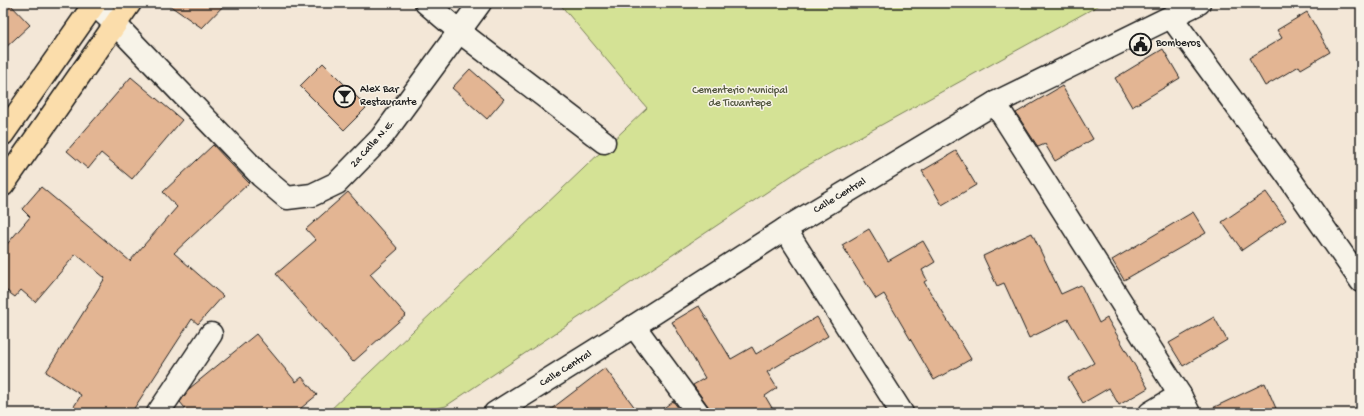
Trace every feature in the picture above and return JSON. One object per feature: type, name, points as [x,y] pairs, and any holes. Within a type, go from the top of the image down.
[{"type":"main road","points":[[3,184],[130,3]]},
{"type":"main road","points":[[3,134],[94,4]]},
{"type":"street","points":[[426,3],[460,32],[604,142]]},
{"type":"street","name":"2a Calle N.E.","points":[[115,24],[261,176],[287,198],[312,195],[337,183],[381,138],[480,3]]},
{"type":"street","name":"Calle Central","points":[[495,413],[785,229],[995,103],[1199,3]]},
{"type":"street","points":[[94,4],[115,24]]},
{"type":"street","points":[[1171,17],[1288,176],[1361,281]]},
{"type":"street","points":[[995,103],[1184,404],[1150,413]]},
{"type":"street","points":[[785,229],[902,413]]},
{"type":"street","points":[[634,326],[698,413]]},
{"type":"street","points":[[158,413],[211,334]]},
{"type":"green space","name":"Cementerio Municipal de Ticuantepe","points":[[559,3],[1103,3],[803,168],[446,406],[418,413],[327,413],[647,108]]},
{"type":"building","points":[[3,3],[9,3],[30,25],[3,50]]},
{"type":"building","points":[[166,3],[226,3],[202,28]]},
{"type":"building","points":[[1307,12],[1330,52],[1301,69],[1299,66],[1265,86],[1249,58],[1282,38],[1277,30]]},
{"type":"building","points":[[1163,49],[1180,78],[1132,107],[1115,78]]},
{"type":"building","points":[[323,63],[367,107],[344,130],[300,86]]},
{"type":"building","points":[[470,69],[504,99],[487,119],[452,88]]},
{"type":"building","points":[[131,77],[182,120],[132,179],[101,153],[88,169],[67,151]]},
{"type":"building","points":[[1062,86],[1093,139],[1055,161],[1045,144],[1038,147],[1016,113]]},
{"type":"building","points":[[213,145],[249,183],[174,253],[223,296],[198,324],[192,319],[131,413],[70,413],[81,395],[46,372],[105,278],[76,254],[35,302],[21,290],[15,297],[3,288],[3,249],[30,217],[22,209],[41,187],[130,261],[177,207],[163,192]]},
{"type":"building","points":[[956,151],[976,185],[942,205],[922,171]]},
{"type":"building","points":[[348,192],[398,249],[370,274],[406,315],[353,362],[276,274],[316,240],[306,229]]},
{"type":"building","points":[[1266,192],[1286,220],[1242,250],[1222,222]]},
{"type":"building","points":[[1193,212],[1206,233],[1124,280],[1112,260]]},
{"type":"building","points":[[869,229],[888,261],[923,241],[935,262],[922,270],[927,280],[924,282],[971,359],[934,380],[884,294],[876,299],[842,245]]},
{"type":"building","points":[[1032,233],[1061,294],[1081,285],[1099,323],[1107,318],[1148,388],[1119,405],[1109,388],[1083,403],[1068,378],[1094,363],[1068,319],[1029,338],[1004,283],[997,286],[983,256]]},
{"type":"building","points":[[699,306],[731,359],[752,347],[756,354],[817,317],[828,336],[767,372],[777,388],[765,396],[775,413],[710,413],[708,406],[693,385],[705,378],[672,322]]},
{"type":"building","points":[[1214,317],[1227,340],[1183,366],[1169,343]]},
{"type":"building","points":[[256,334],[296,382],[302,377],[317,395],[295,413],[189,413],[180,402],[190,388]]},
{"type":"building","points":[[605,368],[639,413],[546,413]]},
{"type":"building","points":[[1265,383],[1278,413],[1202,413]]},
{"type":"building","points":[[673,401],[682,413],[657,413]]},
{"type":"place","name":"Bomberos","points":[[1140,44]]},
{"type":"place","name":"Alex Bar Restaurante","points":[[345,96]]}]
